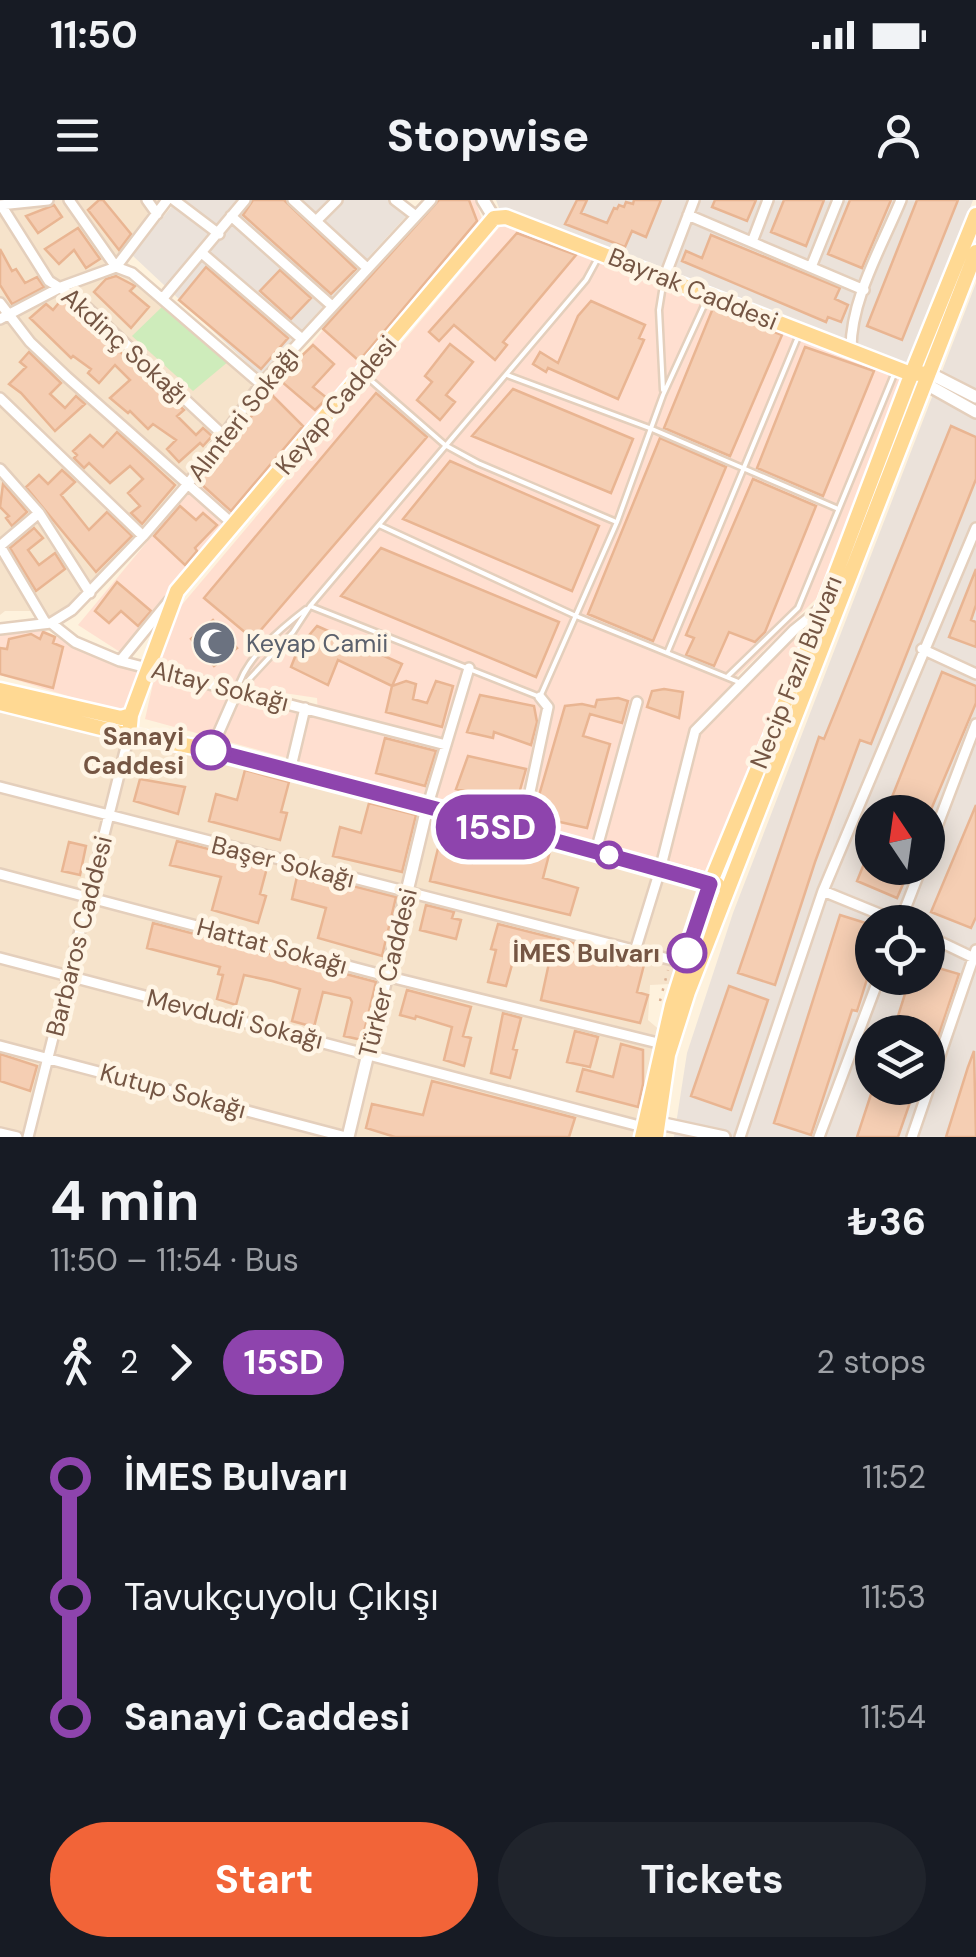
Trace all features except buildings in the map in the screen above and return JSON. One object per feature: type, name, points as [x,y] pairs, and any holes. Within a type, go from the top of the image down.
[{"type":"main road","name":"Necip Fazıl Bulvarı","points":[[649,1129],[678,961],[976,216]]},
{"type":"main road","name":"Bayrak Caddesi","points":[[494,218],[506,217],[601,252],[915,375]]},
{"type":"main road","name":"Keyap Caddesi","points":[[129,735],[132,715],[178,592],[494,218]]},
{"type":"main road","name":"Necip Fazıl Bulvarı","points":[[649,1129],[688,992],[915,375],[976,252]]},
{"type":"main road","points":[[0,690],[121,718],[132,715]]},
{"type":"main road","points":[[0,703],[129,735],[210,750],[710,884],[732,880]]},
{"type":"street","points":[[1,206],[48,200]]},
{"type":"street","points":[[69,200],[116,266],[132,273],[163,298],[261,384]]},
{"type":"street","points":[[146,200],[157,214]]},
{"type":"street","points":[[4,318],[61,287],[116,266],[170,200],[218,234]]},
{"type":"street","points":[[163,298],[245,200]]},
{"type":"street","points":[[293,200],[366,268]]},
{"type":"street","points":[[316,221],[337,200]]},
{"type":"street","points":[[396,200],[416,216]]},
{"type":"street","name":"Alınteri Sokağı","points":[[48,623],[90,593],[143,536],[188,484],[261,384],[431,200]]},
{"type":"street","points":[[484,200],[494,218]]},
{"type":"street","points":[[664,276],[694,200]]},
{"type":"street","points":[[752,242],[768,200]]},
{"type":"street","points":[[811,267],[838,200]]},
{"type":"street","points":[[851,351],[850,334],[864,290],[901,200]]},
{"type":"street","name":"Akdinç Sokağı","points":[[1,206],[49,281],[79,300],[222,434]]},
{"type":"street","points":[[688,215],[864,290]]},
{"type":"street","points":[[231,216],[332,306]]},
{"type":"street","points":[[203,254],[302,338]]},
{"type":"street","points":[[0,303],[4,318],[66,378],[234,525]]},
{"type":"street","points":[[915,375],[976,397]]},
{"type":"street","points":[[915,375],[976,412]]},
{"type":"street","points":[[0,398],[143,536]]},
{"type":"street","points":[[0,470],[39,513],[90,593]]},
{"type":"street","points":[[0,628],[48,623],[0,546],[39,513]]},
{"type":"street","points":[[740,1137],[823,891],[976,528]]},
{"type":"street","name":"Keyap Caddesi","points":[[120,661],[178,592]]},
{"type":"street","points":[[635,950],[695,731],[823,606]]},
{"type":"street","name":"Altay Sokağı","points":[[48,623],[75,642],[120,661],[446,745]]},
{"type":"street","points":[[922,650],[976,674]]},
{"type":"street","points":[[427,808],[469,668]]},
{"type":"street","points":[[210,750],[237,692]]},
{"type":"street","points":[[521,834],[548,707],[540,697]]},
{"type":"street","points":[[596,851],[637,702]]},
{"type":"street","points":[[290,771],[305,708]]},
{"type":"street","points":[[945,805],[976,724]]},
{"type":"street","name":"Barbaros Caddesi","points":[[28,1137],[129,735]]},
{"type":"street","name":"Başer Sokağı","points":[[0,787],[678,961]]},
{"type":"street","name":"Türker Caddesi","points":[[347,1137],[427,808]]},
{"type":"street","name":"Hattat Sokağı","points":[[0,874],[662,1044]]},
{"type":"street","points":[[823,891],[857,905]]},
{"type":"street","points":[[912,1137],[975,956],[945,943]]},
{"type":"street","name":"Mevdudi Sokağı","points":[[0,958],[649,1129]]},
{"type":"street","points":[[819,1137],[873,995]]},
{"type":"street","name":"Kutup Sokağı","points":[[0,1046],[347,1137]]},
{"type":"street","points":[[649,1129],[724,1137]]},
{"type":"street","points":[[0,1133],[16,1137]]},
{"type":"lane","points":[[237,692],[254,678],[310,606],[586,280],[601,252]]},
{"type":"lane","points":[[663,395],[659,310],[664,276]]},
{"type":"lane","points":[[310,606],[540,697],[708,295]]},
{"type":"lane","points":[[668,653],[800,332]]},
{"type":"lane","points":[[363,373],[446,445],[478,463],[616,522]]},
{"type":"lane","points":[[507,375],[652,428],[838,508]]},
{"type":"lane","points":[[727,677],[798,608],[838,508],[915,375]]},
{"type":"lane","points":[[380,524],[576,616],[742,684]]},
{"type":"lane","points":[[237,692],[240,676],[283,627],[310,606]]},
{"type":"path","points":[[660,992],[678,961]]},
{"type":"shaded area","points":[[0,200],[162,200],[119,255],[257,380],[183,479],[61,621],[35,611],[5,611],[0,615]]},
{"type":"shaded area","points":[[177,200],[398,200],[411,211],[260,375],[132,255]]},
{"type":"shaded area","points":[[431,200],[475,200],[482,219],[120,652],[78,625]]},
{"type":"shaded area","points":[[496,200],[973,200],[910,367],[499,208]]},
{"type":"shaded area","points":[[502,224],[668,283],[905,376],[819,596],[730,683],[736,686],[807,623],[708,873],[145,719],[155,675],[318,713],[317,698],[224,684],[153,665],[175,613]]},
{"type":"shaded area","points":[[976,283],[976,1137],[674,1137],[687,1053],[733,913]]},
{"type":"shaded area","points":[[38,627],[93,656],[141,670],[126,714],[0,675],[0,633]]},
{"type":"shaded area","points":[[0,708],[421,812],[342,1137],[0,1137]]},
{"type":"shaded area","points":[[432,816],[702,889],[670,984],[650,985],[648,1020],[662,1032],[656,1040],[637,1137],[354,1137]]},
{"type":"green space","points":[[165,304],[229,361],[193,391],[132,336]]},
{"type":"bus line","name":"15SD","points":[[211,750],[710,884],[687,953]]},
{"type":"place","name":"Keyap Camii","points":[[214,643]]},
{"type":"place","name":"Sanayi Caddesi","points":[[211,750]]},
{"type":"place","name":"İMES Bulvarı","points":[[687,953]]}]
